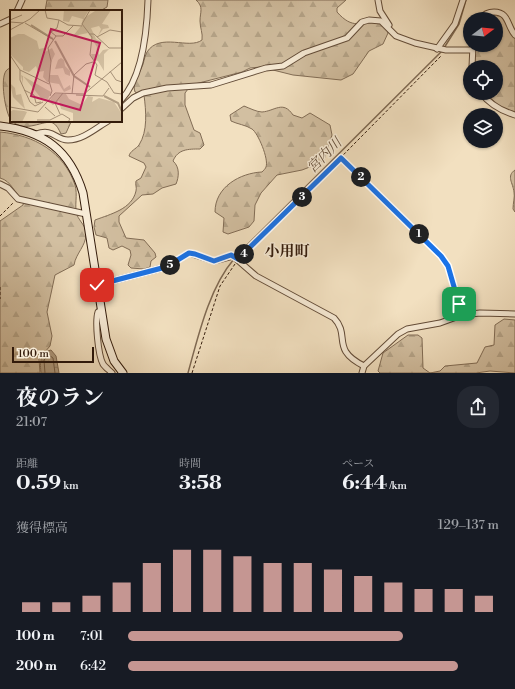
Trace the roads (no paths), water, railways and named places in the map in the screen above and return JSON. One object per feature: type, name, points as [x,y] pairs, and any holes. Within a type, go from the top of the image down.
[{"type":"main road","points":[[0,126],[20,129],[36,134],[60,151],[75,171],[82,193],[86,214],[101,310],[109,350],[123,373]]},
{"type":"street","points":[[17,10],[22,0]]},
{"type":"street","points":[[122,99],[132,87],[140,62],[148,0]]},
{"type":"street","points":[[378,0],[380,11],[388,23],[389,28]]},
{"type":"street","points":[[442,50],[456,24],[463,0]]},
{"type":"street","points":[[503,14],[515,35]]},
{"type":"street","points":[[0,24],[10,20]]},
{"type":"street","points":[[122,108],[133,98],[143,93],[167,88],[211,85],[266,68],[283,66],[304,53],[347,38],[362,22],[378,20],[389,28],[396,36],[404,40],[442,50],[463,49]]},
{"type":"street","points":[[488,100],[503,111],[515,115]]},
{"type":"street","points":[[97,128],[102,122]]},
{"type":"street","points":[[36,134],[48,132],[67,140],[83,136],[106,122]]},
{"type":"street","points":[[0,184],[8,188],[18,199],[86,214]]},
{"type":"street","points":[[97,285],[166,267],[189,253],[214,261],[237,258],[256,276],[334,318],[337,322],[345,353],[351,359],[364,366]]},
{"type":"street","points":[[101,310],[98,312],[97,320],[101,359],[104,365],[112,373]]},
{"type":"street","points":[[362,373],[364,366],[398,334],[407,329],[440,323],[462,315],[480,313],[515,314]]},
{"type":"water","points":[[51,350],[56,356],[59,373],[41,373],[42,356],[47,351]]},
{"type":"waterway","name":"宮内川","points":[[444,48],[459,24],[466,0]]},
{"type":"waterway","name":"宮内川","points":[[236,256],[442,51]]},
{"type":"waterway","name":"宮内川","points":[[188,373],[200,329],[211,298],[225,271],[234,259]]},
{"type":"district","name":"小用町","points":[[287,251]]}]
